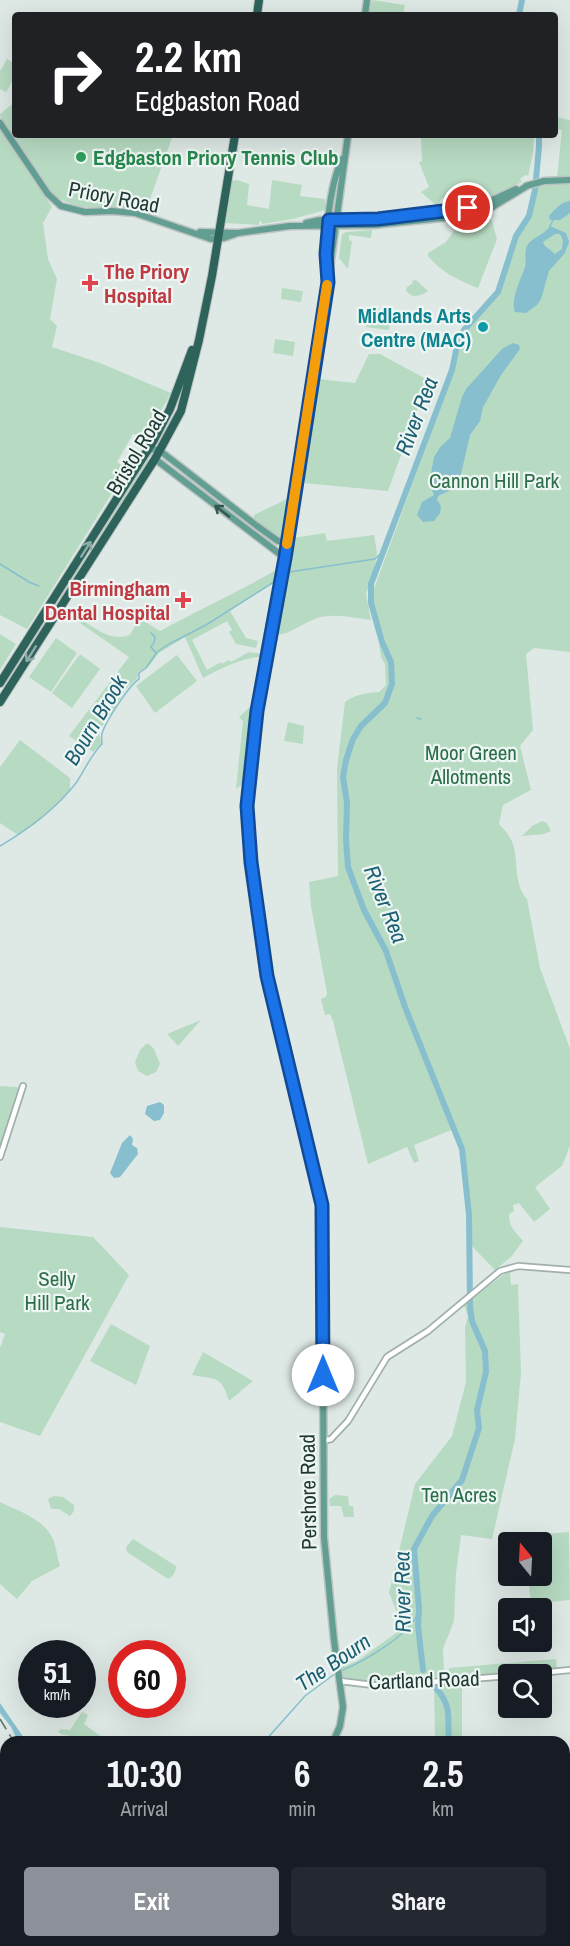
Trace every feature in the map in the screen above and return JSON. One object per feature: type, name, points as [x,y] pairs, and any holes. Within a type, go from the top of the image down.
[{"type":"highway","name":"Bristol Road","points":[[0,702],[155,459],[181,411],[200,340],[234,138]]},
{"type":"highway","name":"Bristol Road","points":[[0,683],[144,456],[170,410],[199,327],[217,236]]},
{"type":"highway","points":[[10,668],[20,670]]},
{"type":"highway","points":[[0,683],[8,689]]},
{"type":"main road","name":"Priory Road","points":[[0,123],[48,194],[61,206],[85,212],[135,213],[190,231],[217,236],[332,223],[374,225],[451,214],[488,206],[529,185],[570,180]]},
{"type":"main road","name":"Pershore Road","points":[[336,1736],[342,1714],[324,1537],[322,1205],[268,983],[247,828],[248,783],[255,728],[268,644],[283,572],[328,282],[332,223],[347,138]]},
{"type":"main road","points":[[144,456],[151,449],[159,450],[257,526],[278,541],[287,543]]},
{"type":"main road","points":[[155,459],[285,558]]},
{"type":"main road","points":[[181,479],[187,471]]},
{"type":"main road","points":[[250,532],[257,526]]},
{"type":"street","points":[[0,1157],[23,1086]]},
{"type":"street","points":[[323,1441],[335,1436],[359,1405],[387,1357],[428,1331],[506,1268],[518,1266],[570,1270]]},
{"type":"street","points":[[324,1428],[328,1434],[335,1436]]},
{"type":"street","points":[[552,1672],[570,1670]]},
{"type":"street","name":"Cartland Road","points":[[339,1674],[381,1686],[498,1677]]},
{"type":"green space","points":[[372,0],[405,5],[404,12],[370,12]]},
{"type":"green space","points":[[7,59],[12,62],[12,82],[6,92],[0,89],[0,71]]},
{"type":"green space","name":"Edgbaston Priory Tennis Club","points":[[12,104],[12,134],[0,117],[0,114]]},
{"type":"green space","points":[[558,118],[570,120],[570,176],[557,177],[562,130],[558,129]]},
{"type":"green space","points":[[0,131],[52,207],[43,223],[48,259],[57,279],[50,319],[57,326],[52,347],[100,363],[171,393],[146,437],[133,434],[117,462],[127,469],[27,629],[0,615]]},
{"type":"green space","name":"Edgbaston Priory Tennis Club","points":[[14,138],[172,138],[145,213],[115,207],[78,207],[55,197]]},
{"type":"green space","points":[[421,138],[534,138],[528,176],[525,175],[520,179],[522,182],[483,198],[463,201],[442,198],[437,206],[421,192],[429,187],[419,162],[422,161]]},
{"type":"green space","points":[[237,180],[249,184],[247,205],[269,209],[272,180],[302,185],[300,196],[325,199],[325,210],[293,219],[262,224],[261,221],[259,225],[225,223],[230,181]]},
{"type":"green space","points":[[570,183],[570,652],[534,648],[526,654],[533,730],[520,746],[531,790],[503,805],[499,824],[513,844],[518,880],[527,899],[540,968],[570,1049],[570,1146],[562,1166],[535,1187],[550,1209],[534,1222],[519,1203],[513,1205],[514,1211],[509,1214],[510,1223],[523,1241],[511,1257],[495,1270],[469,1243],[462,1149],[454,1129],[414,1145],[419,1161],[414,1163],[407,1147],[368,1164],[333,1021],[330,1014],[325,1015],[321,999],[326,997],[327,993],[311,906],[309,882],[338,876],[337,768],[345,702],[366,693],[379,692],[386,685],[385,664],[379,645],[384,641],[372,602],[372,594],[454,370],[459,345],[466,331],[502,289],[517,238],[531,216],[537,185]]},
{"type":"green space","points":[[485,218],[492,221],[497,239],[478,288],[445,271],[433,262],[428,253],[446,242],[461,221]]},
{"type":"green space","points":[[372,230],[371,238],[349,235],[349,240],[352,241],[348,269],[339,258],[342,234]]},
{"type":"green space","points":[[416,280],[428,291],[417,296],[409,294],[406,291],[407,287]]},
{"type":"green space","points":[[282,288],[303,291],[301,302],[281,299]]},
{"type":"green space","points":[[368,308],[392,312],[389,330],[366,327]]},
{"type":"green space","points":[[275,339],[295,342],[293,356],[273,353]]},
{"type":"green space","points":[[369,354],[380,354],[428,380],[388,491],[303,483],[319,379],[355,383]]},
{"type":"green space","points":[[145,457],[150,460],[11,681],[5,682]]},
{"type":"green space","points":[[187,475],[253,524],[252,527],[250,528],[186,480]]},
{"type":"green space","points":[[289,498],[285,537],[281,538],[254,519],[254,515]]},
{"type":"green space","points":[[325,533],[327,541],[374,535],[377,553],[366,594],[371,620],[343,616],[321,617],[286,633],[276,635],[287,583],[293,538]]},
{"type":"green space","points":[[276,570],[277,580],[230,611],[246,638],[258,641],[256,648],[236,644],[229,632],[232,630],[227,621],[192,640],[207,670],[221,662],[222,664],[229,660],[231,662],[249,652],[262,654],[262,657],[240,661],[203,678],[185,637],[159,653],[149,666],[139,672],[98,731],[102,744],[93,752],[69,736],[129,657],[64,612],[112,636],[130,635],[139,618],[160,631]]},
{"type":"green space","points":[[0,634],[16,644],[0,670]]},
{"type":"green space","points":[[56,638],[77,653],[51,692],[29,677]]},
{"type":"green space","points":[[80,654],[100,669],[72,708],[52,693]]},
{"type":"green space","points":[[177,655],[197,681],[155,713],[136,686]]},
{"type":"green space","points":[[253,704],[255,705],[245,782],[236,789],[243,721],[239,717]]},
{"type":"green space","points":[[288,722],[304,726],[303,744],[284,741]]},
{"type":"green space","points":[[20,740],[70,778],[70,790],[40,820],[18,835],[0,823],[0,767]]},
{"type":"green space","points":[[542,821],[547,823],[551,831],[522,836],[532,826]]},
{"type":"green space","points":[[201,1020],[178,1046],[167,1034]]},
{"type":"green space","points":[[146,1044],[154,1049],[160,1064],[156,1072],[147,1076],[138,1071],[135,1062],[140,1050]]},
{"type":"green space","points":[[0,1086],[19,1089],[0,1150]]},
{"type":"green space","name":"Selly Hill Park","points":[[0,1227],[93,1237],[129,1275],[40,1436],[0,1422],[0,1348],[5,1334],[0,1332]]},
{"type":"green space","name":"Ten Acres","points":[[510,1271],[511,1285],[518,1284],[521,1373],[515,1439],[492,1539],[461,1535],[456,1573],[454,1621],[443,1649],[444,1674],[441,1677],[380,1682],[343,1678],[341,1667],[357,1661],[399,1631],[397,1612],[389,1593],[415,1484],[452,1436],[466,1382],[465,1327],[468,1316],[464,1305]]},
{"type":"green space","points":[[111,1324],[150,1346],[136,1385],[90,1361]]},
{"type":"green space","points":[[203,1352],[253,1381],[229,1401],[217,1380],[192,1375]]},
{"type":"green space","points":[[335,1495],[348,1496],[349,1506],[353,1506],[354,1517],[344,1517],[341,1506],[330,1506],[329,1499]]},
{"type":"green space","points":[[54,1496],[63,1497],[74,1505],[74,1511],[70,1516],[59,1509],[51,1509],[48,1499]]},
{"type":"green space","points":[[0,1502],[32,1517],[45,1528],[54,1542],[60,1566],[32,1581],[17,1599],[0,1584]]},
{"type":"green space","points":[[569,1532],[570,1600],[552,1602],[552,1598],[530,1598],[529,1586],[552,1586],[552,1533]]},
{"type":"green space","points":[[133,1539],[176,1566],[173,1576],[168,1579],[127,1552],[126,1547]]},
{"type":"green space","points":[[556,1659],[557,1669],[552,1669],[552,1664],[498,1664],[498,1673],[457,1676],[449,1672],[449,1668]]},
{"type":"green space","points":[[462,1683],[462,1736],[435,1736],[434,1684]]},
{"type":"green space","points":[[78,1718],[87,1718],[84,1724],[100,1736],[64,1735],[58,1732],[61,1729],[70,1730]]},
{"type":"water","points":[[570,201],[570,213],[560,220],[550,220],[549,216],[556,208]]},
{"type":"water","points":[[550,226],[566,233],[569,242],[565,253],[549,271],[537,305],[526,313],[515,312],[515,296],[525,267],[525,253],[528,244]],"holes":[[[555,234],[560,234],[563,240],[562,249],[555,254],[543,242]]]},
{"type":"water","points":[[513,343],[519,345],[520,349],[501,375],[483,407],[480,421],[470,435],[457,482],[449,491],[438,496],[437,500],[441,506],[440,513],[434,521],[423,522],[417,515],[422,502],[434,495],[429,483],[434,457],[450,438],[466,389],[503,348]]},
{"type":"water","points":[[160,1102],[164,1105],[164,1113],[160,1120],[154,1121],[145,1114],[147,1106]]},
{"type":"water","points":[[130,1135],[133,1139],[132,1145],[137,1148],[138,1154],[120,1177],[114,1178],[110,1173],[122,1143]]},
{"type":"water","points":[[0,1703],[23,1736],[16,1736],[0,1713]]},
{"type":"waterway","name":"River Rea","points":[[520,12],[522,0]]},
{"type":"waterway","name":"River Rea","points":[[423,1670],[414,1549],[432,1516],[462,1480],[479,1428],[477,1410],[486,1372],[485,1351],[472,1321],[470,1307],[469,1215],[462,1149],[405,1007],[386,951],[364,910],[348,867],[347,803],[343,777],[353,739],[361,726],[385,703],[392,684],[391,662],[382,642],[371,603],[371,584],[452,370],[457,346],[464,330],[498,292],[516,236],[529,216],[535,190],[539,138]]},
{"type":"waterway","points":[[550,226],[553,220]]},
{"type":"waterway","name":"Bourn Brook","points":[[284,576],[289,572],[375,559],[384,550]]},
{"type":"waterway","points":[[0,564],[39,586]]},
{"type":"waterway","name":"Bourn Brook","points":[[0,846],[41,818],[76,783],[102,744],[102,734],[112,714],[139,679],[139,673],[146,668],[157,652],[206,625],[277,580]]},
{"type":"waterway","points":[[151,633],[155,637],[154,643]]},
{"type":"waterway","points":[[153,644],[151,647],[156,653]]},
{"type":"waterway","points":[[417,718],[421,719]]},
{"type":"waterway","name":"The Bourn","points":[[341,1671],[374,1654],[398,1637],[408,1628],[419,1609]]},
{"type":"waterway","name":"The Bourn","points":[[269,1736],[305,1696],[336,1673]]},
{"type":"waterway","name":"River Rea","points":[[436,1688],[447,1707],[449,1736]]},
{"type":"railway","points":[[0,1719],[10,1736]]},
{"type":"slow traffic","points":[[287,544],[327,285]]},
{"type":"place","name":"Edgbaston Priory Tennis Club","points":[[81,157]]},
{"type":"place","name":"The Priory Hospital","points":[[90,283]]},
{"type":"place","name":"Midlands Arts Centre (MAC)","points":[[483,327]]},
{"type":"place","name":"Birmingham Dental Hospital","points":[[183,600]]},
{"type":"route","points":[[323,1375],[322,1205],[267,976],[247,828],[249,770],[328,282],[326,254],[329,220],[378,219],[468,208]]},
{"type":"park label","name":"Cannon Hill Park","points":[[494,480]]},
{"type":"park label","name":"Moor Green Allotments","points":[[471,764]]}]
